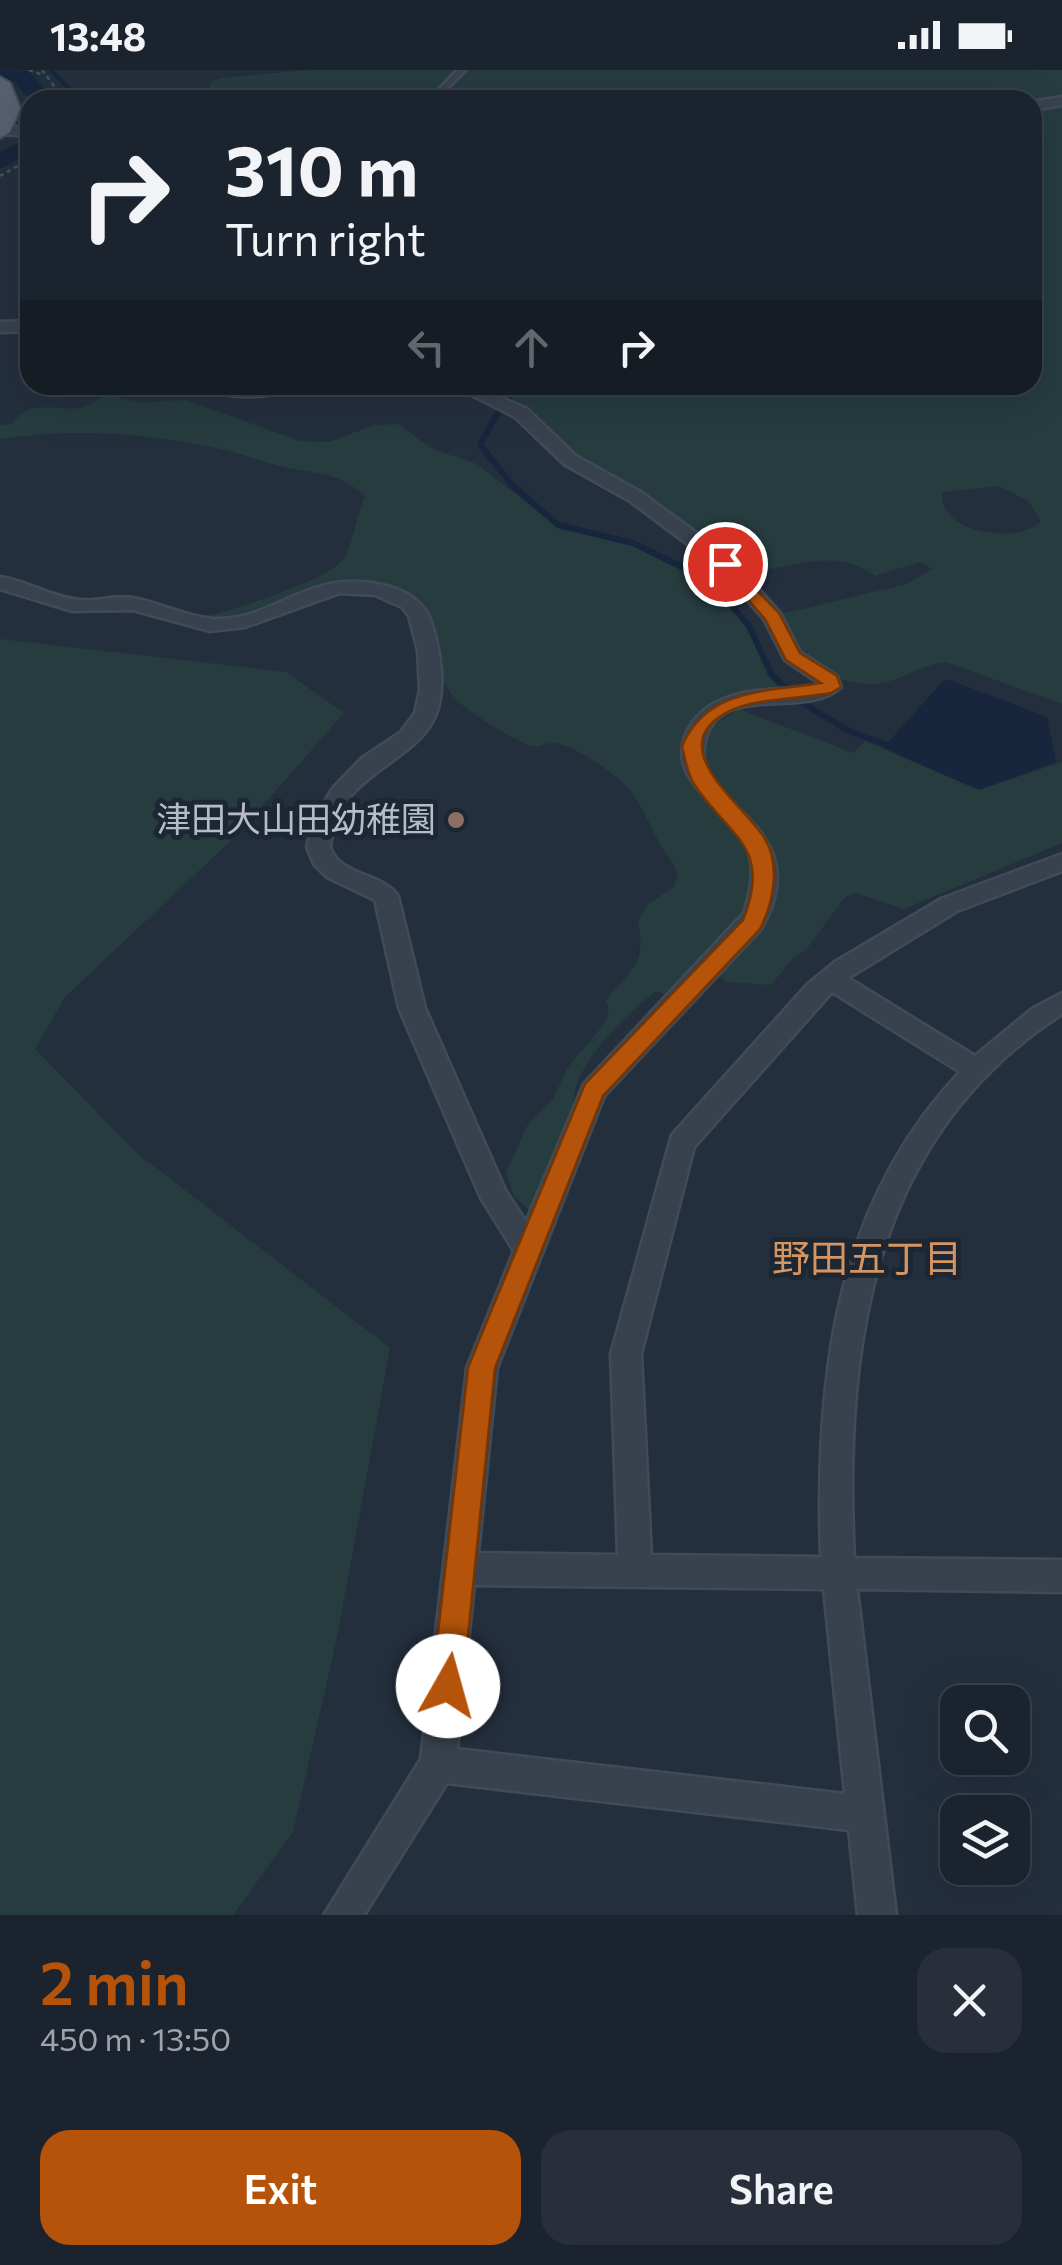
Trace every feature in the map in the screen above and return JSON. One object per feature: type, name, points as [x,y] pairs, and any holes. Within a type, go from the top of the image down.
[{"type":"main road","points":[[0,83],[14,131]]},
{"type":"street","points":[[343,1915],[438,1764],[482,1368],[593,1091],[752,923],[763,884],[764,863],[757,842],[701,780],[692,746],[711,714],[725,706],[772,694],[831,687],[830,680],[792,656],[773,617],[740,576],[636,497],[570,460],[521,413],[482,395]]},
{"type":"street","points":[[0,583],[32,588],[76,606],[131,603],[220,625],[311,592],[346,586],[379,590],[412,606],[419,616],[431,680],[426,714],[410,737],[368,764],[322,822],[317,836],[320,856],[332,870],[386,896],[412,1008],[495,1198],[529,1250]]},
{"type":"street","points":[[634,1569],[626,1354],[682,1142],[830,979],[949,904],[1062,862]]},
{"type":"street","points":[[830,979],[978,1070]]},
{"type":"street","points":[[877,1915],[840,1572],[832,1432],[842,1342],[857,1280],[896,1181],[932,1122],[978,1070],[1062,1002]]},
{"type":"street","points":[[462,1569],[1062,1576]]},
{"type":"street","points":[[438,1764],[864,1814]]},
{"type":"lane","points":[[442,90],[462,70]]},
{"type":"path","points":[[28,70],[46,76]]},
{"type":"path","points":[[42,70],[57,90]]},
{"type":"green space","points":[[307,70],[1062,70],[1062,99],[1042,103],[1042,90],[208,90],[212,81]]},
{"type":"green space","points":[[1062,104],[1062,704],[946,662],[876,684],[853,682],[818,670],[796,653],[777,615],[907,584],[933,569],[920,562],[875,576],[860,567],[828,560],[743,574],[585,467],[511,400],[498,395],[1042,395],[1042,107]],"holes":[[[999,486],[1028,501],[1041,521],[1015,532],[981,531],[953,518],[944,506],[942,492]]]},
{"type":"green space","points":[[108,395],[138,402],[186,400],[300,441],[328,442],[375,425],[398,424],[432,449],[477,464],[559,528],[631,544],[688,572],[725,602],[747,627],[768,676],[779,687],[720,704],[695,721],[687,733],[682,747],[688,772],[739,833],[750,860],[751,885],[743,908],[711,952],[668,996],[656,991],[644,1001],[590,1059],[530,1211],[514,1196],[506,1173],[528,1124],[553,1099],[568,1067],[605,1023],[609,1009],[606,1000],[638,958],[638,921],[648,904],[674,887],[678,875],[673,863],[636,798],[613,775],[570,748],[553,743],[532,746],[515,739],[455,698],[444,682],[428,615],[401,590],[375,582],[328,583],[245,613],[206,616],[280,593],[336,566],[348,551],[365,496],[347,483],[230,451],[166,439],[83,433],[0,439],[0,425],[12,424],[26,411],[42,407],[79,408]]},
{"type":"green space","points":[[0,639],[286,672],[344,713],[237,835],[65,997],[35,1049],[138,1154],[390,1348],[338,1633],[293,1832],[233,1915],[0,1915]]},
{"type":"green space","points":[[739,709],[853,753],[865,741],[979,790],[1062,762],[1062,843],[904,909],[856,893],[845,897],[806,950],[792,959],[771,985],[725,982],[718,974],[761,925],[765,841],[751,819],[703,770],[701,758],[708,729]]},
{"type":"water","points":[[950,680],[1047,717],[1056,762],[979,790],[883,748],[943,681]]},
{"type":"waterway","points":[[51,70],[70,90]]},
{"type":"waterway","points":[[0,74],[21,76],[34,90]]},
{"type":"waterway","points":[[0,162],[20,150]]},
{"type":"waterway","points":[[495,395],[509,400]]},
{"type":"waterway","points":[[502,406],[480,444],[511,484],[558,525],[633,543],[692,572],[725,598],[749,626],[772,675],[798,700],[847,730],[887,745]]},
{"type":"place","name":"津田大山田幼稚園","points":[[456,820]]},
{"type":"district","name":"野田五丁目","points":[[867,1259]]},
{"type":"route","points":[[448,1686],[482,1368],[593,1091],[752,923],[760,905],[764,863],[757,842],[745,824],[701,780],[693,762],[692,746],[699,728],[725,706],[772,694],[831,687],[830,680],[792,656],[773,617],[740,576],[725,564]]}]
